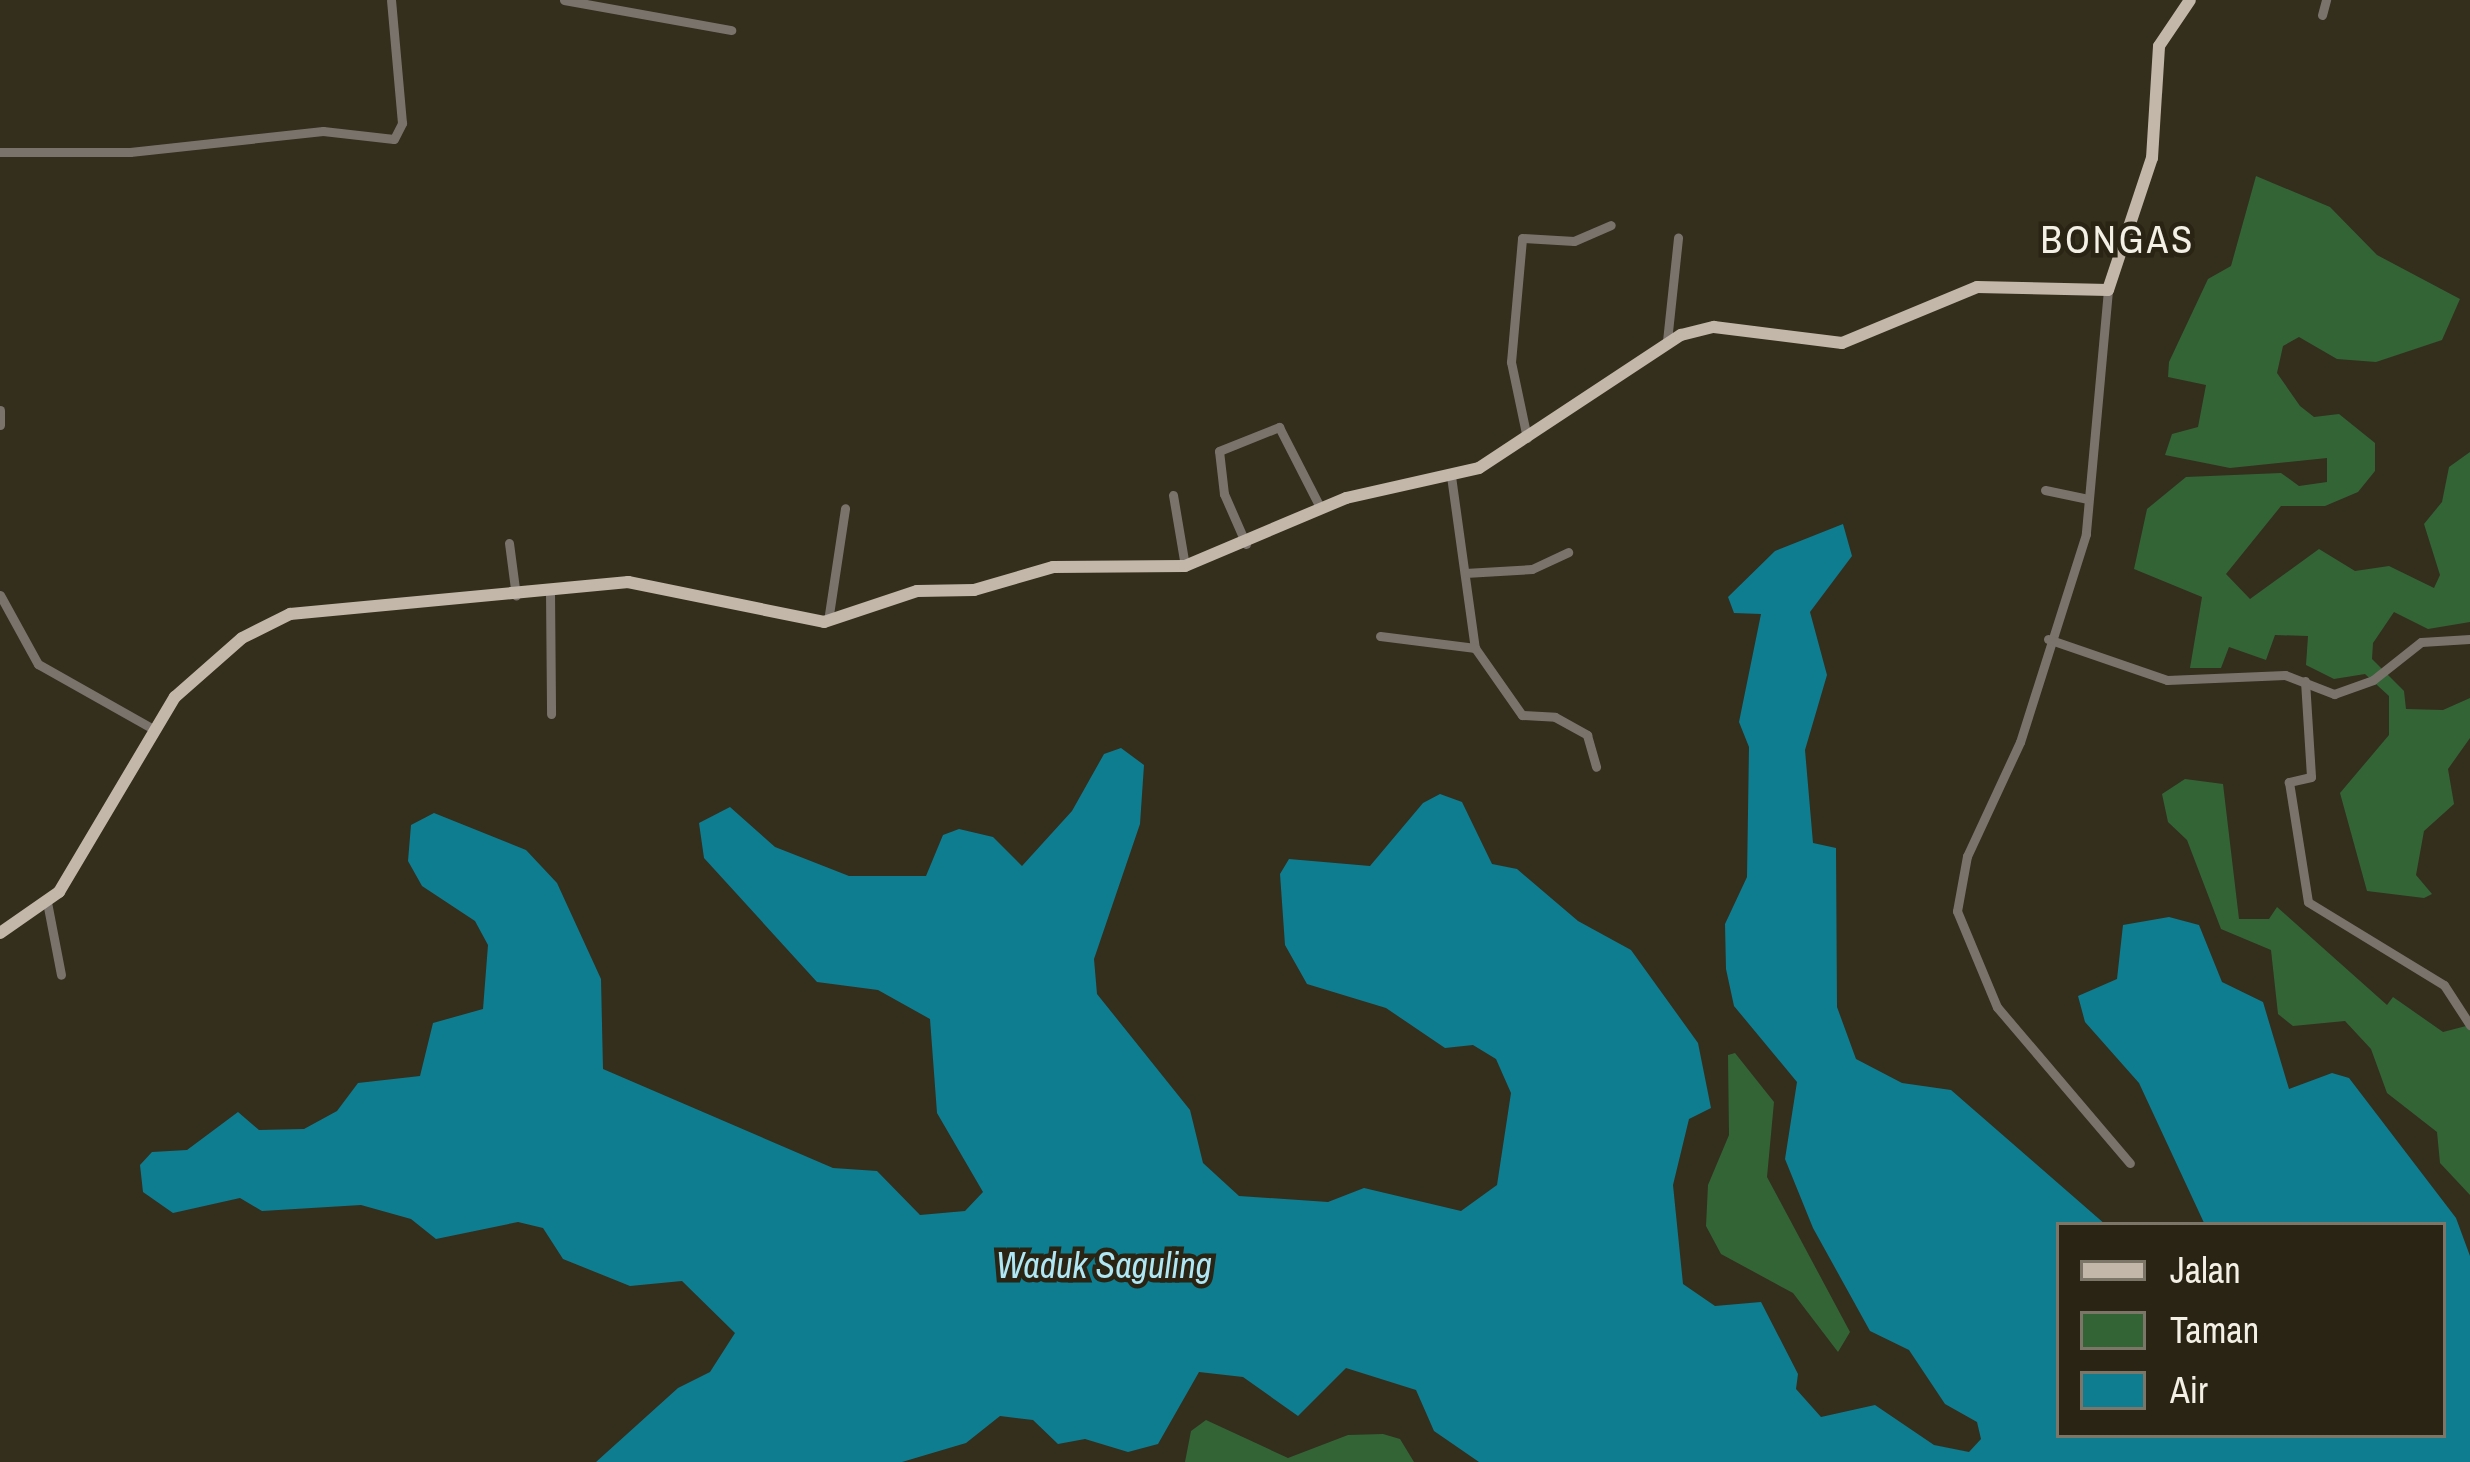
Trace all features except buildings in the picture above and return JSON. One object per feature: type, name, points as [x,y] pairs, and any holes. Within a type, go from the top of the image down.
[{"type":"main road","points":[[0,933],[47,902],[110,810],[150,727],[222,653],[279,618],[642,583],[828,621],[917,591],[974,590],[1053,567],[1185,566],[1246,544],[1320,507],[1451,476],[1527,438],[1667,341],[1714,327],[1842,343],[1977,287],[2108,290],[2152,158],[2158,46],[2191,0]]},
{"type":"street","points":[[0,152],[130,152],[323,130],[394,139],[402,123],[391,0]]},
{"type":"street","points":[[564,0],[731,31]]},
{"type":"street","points":[[2322,15],[2326,0]]},
{"type":"street","points":[[1527,438],[1511,362],[1522,238],[1574,241],[1611,225]]},
{"type":"street","points":[[1667,341],[1678,238]]},
{"type":"street","points":[[2108,290],[2086,534],[2048,639],[2020,742],[1967,856],[1958,929],[1997,1007],[2130,1163]]},
{"type":"street","points":[[0,410],[0,425]]},
{"type":"street","points":[[1246,544],[1224,494],[1219,451],[1279,427],[1320,507]]},
{"type":"street","points":[[1451,476],[1475,649],[1522,715],[1555,716],[1587,735],[1596,767]]},
{"type":"street","points":[[2045,490],[2088,499]]},
{"type":"street","points":[[1173,495],[1185,566]]},
{"type":"street","points":[[828,621],[828,572],[845,508]]},
{"type":"street","points":[[508,543],[516,596]]},
{"type":"street","points":[[1465,573],[1532,569],[1568,552]]},
{"type":"street","points":[[550,591],[551,715]]},
{"type":"street","points":[[0,595],[38,664],[150,727]]},
{"type":"street","points":[[1380,636],[1475,649]]},
{"type":"street","points":[[2048,639],[2177,682],[2305,681],[2341,693],[2396,666],[2421,642],[2470,639]]},
{"type":"street","points":[[2305,681],[2311,777],[2288,782],[2308,902],[2444,986],[2470,1024]]},
{"type":"street","points":[[47,902],[61,975]]},
{"type":"green space","points":[[2256,176],[2330,207],[2377,255],[2460,299],[2442,340],[2376,362],[2337,359],[2299,337],[2283,346],[2277,373],[2300,406],[2314,417],[2339,414],[2375,443],[2375,471],[2358,492],[2325,506],[2281,506],[2226,574],[2250,599],[2319,549],[2355,571],[2389,566],[2434,588],[2440,575],[2424,524],[2442,502],[2449,467],[2470,452],[2470,622],[2428,629],[2394,612],[2373,643],[2372,659],[2404,691],[2406,709],[2443,710],[2470,698],[2470,738],[2448,769],[2454,804],[2424,831],[2416,875],[2432,894],[2424,898],[2367,891],[2340,793],[2389,735],[2389,696],[2365,674],[2334,679],[2306,665],[2308,636],[2275,635],[2266,660],[2229,647],[2221,668],[2190,668],[2202,597],[2134,569],[2147,509],[2186,477],[2281,473],[2299,486],[2327,482],[2327,458],[2230,468],[2165,455],[2172,434],[2198,427],[2206,385],[2168,377],[2169,362],[2208,279],[2231,266]]},
{"type":"green space","points":[[2185,779],[2223,784],[2239,919],[2269,919],[2277,907],[2387,1005],[2393,997],[2443,1032],[2470,1025],[2470,1195],[2440,1163],[2437,1132],[2387,1093],[2371,1049],[2345,1021],[2293,1026],[2278,1014],[2271,950],[2221,929],[2187,840],[2168,822],[2162,794]]},
{"type":"green space","points":[[1735,1053],[1774,1102],[1767,1177],[1850,1332],[1838,1352],[1793,1293],[1721,1254],[1706,1226],[1708,1185],[1729,1135],[1728,1055]]},
{"type":"green space","points":[[1206,1420],[1288,1458],[1348,1435],[1383,1434],[1400,1439],[1414,1462],[1185,1462],[1191,1431]]},
{"type":"water","name":"Waduk Saguling","points":[[1843,524],[1852,556],[1810,612],[1827,675],[1805,750],[1813,843],[1836,848],[1837,1007],[1856,1059],[1902,1083],[1951,1090],[2103,1222],[2056,1222],[2056,1438],[2446,1438],[2446,1222],[2204,1222],[2139,1083],[2085,1022],[2078,996],[2117,979],[2123,925],[2169,917],[2199,925],[2222,982],[2263,1002],[2289,1089],[2332,1073],[2349,1078],[2456,1218],[2470,1256],[2470,1462],[1479,1462],[1434,1431],[1416,1390],[1346,1368],[1298,1416],[1243,1377],[1199,1372],[1158,1444],[1128,1452],[1085,1439],[1058,1444],[1033,1420],[1000,1416],[966,1443],[902,1462],[596,1462],[678,1388],[710,1372],[735,1333],[682,1281],[630,1286],[563,1259],[543,1228],[518,1222],[436,1239],[411,1219],[361,1205],[262,1211],[240,1198],[173,1213],[143,1192],[140,1165],[152,1152],[187,1150],[238,1112],[259,1130],[304,1129],[337,1111],[358,1083],[420,1076],[433,1023],[483,1009],[488,945],[475,921],[422,886],[408,861],[411,825],[434,813],[526,850],[557,883],[601,979],[603,1069],[833,1168],[877,1171],[920,1215],[965,1211],[983,1192],[937,1113],[930,1019],[878,990],[817,982],[704,858],[699,823],[730,807],[775,847],[849,876],[926,876],[943,835],[959,829],[993,837],[1022,866],[1072,811],[1104,754],[1121,748],[1144,765],[1140,824],[1094,959],[1097,994],[1190,1110],[1203,1163],[1239,1196],[1328,1202],[1364,1188],[1461,1211],[1497,1185],[1511,1093],[1496,1059],[1473,1045],[1445,1048],[1386,1008],[1307,984],[1285,945],[1280,874],[1289,859],[1370,866],[1423,803],[1440,794],[1462,802],[1492,864],[1517,869],[1578,921],[1631,950],[1698,1043],[1711,1108],[1689,1119],[1673,1185],[1683,1284],[1715,1306],[1761,1302],[1798,1374],[1796,1389],[1821,1417],[1875,1405],[1934,1445],[1969,1452],[1981,1439],[1977,1422],[1945,1404],[1909,1350],[1870,1331],[1813,1228],[1785,1159],[1797,1082],[1734,1006],[1726,969],[1725,924],[1747,877],[1749,747],[1739,722],[1761,614],[1734,613],[1728,597],[1775,551]]},
{"type":"district","name":"BONGAS","points":[[2118,239]]}]
